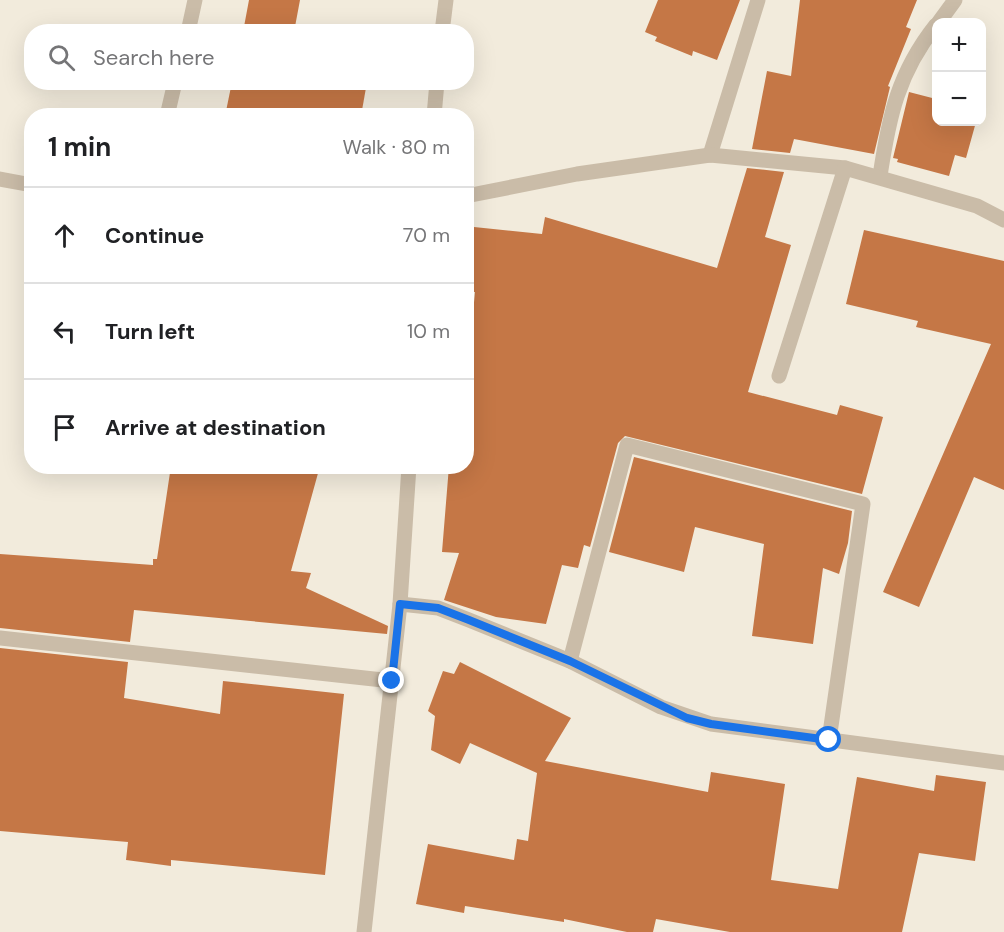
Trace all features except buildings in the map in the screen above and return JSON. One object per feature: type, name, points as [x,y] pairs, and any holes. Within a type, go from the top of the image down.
[{"type":"street","points":[[190,24],[195,0]]},
{"type":"street","points":[[443,24],[446,0]]},
{"type":"street","points":[[710,155],[758,0]]},
{"type":"street","points":[[942,18],[955,0]]},
{"type":"street","points":[[880,176],[888,123],[899,89],[909,65],[932,32]]},
{"type":"street","points":[[169,108],[173,90]]},
{"type":"street","points":[[435,108],[436,90]]},
{"type":"street","points":[[474,194],[577,174],[710,155],[845,168],[880,176],[977,206],[1004,220]]},
{"type":"street","points":[[779,376],[845,168]]},
{"type":"street","points":[[0,179],[24,184]]},
{"type":"street","points":[[570,661],[627,445],[862,504],[829,740]]},
{"type":"street","points":[[364,932],[400,604],[408,474]]},
{"type":"street","points":[[400,604],[438,608],[570,661],[687,718],[711,724],[1004,763]]},
{"type":"street","points":[[0,638],[392,681]]},
{"type":"route","points":[[392,681],[400,604],[427,606],[438,608],[570,661],[687,718],[711,724],[829,740]]}]
